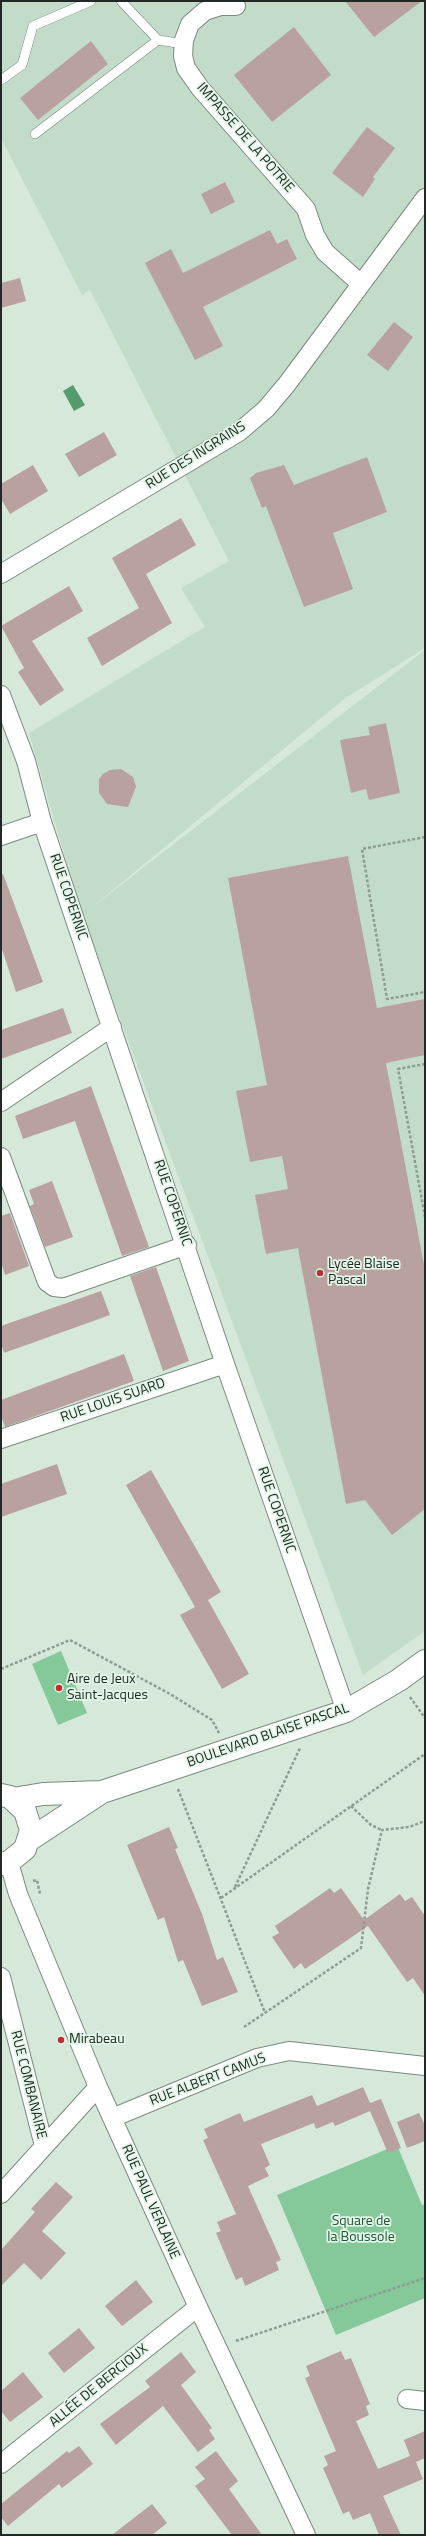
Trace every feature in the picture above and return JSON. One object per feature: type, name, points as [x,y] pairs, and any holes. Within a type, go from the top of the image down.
[{"type":"street","name":"IMPASSE DE LA POTRIE","points":[[236,6],[221,6],[204,11],[190,24],[184,44],[183,56],[186,68],[200,88],[306,209],[315,235],[325,252],[361,284]]},
{"type":"street","name":"RUE DES INGRAINS","points":[[1,574],[240,432],[266,409],[287,384],[425,198]]},
{"type":"street","name":"RUE COPERNIC","points":[[1,694],[26,761],[42,822],[225,1364],[346,1711]]},
{"type":"street","points":[[1,836],[42,822]]},
{"type":"street","points":[[1,1102],[112,1027]]},
{"type":"street","points":[[1,1158],[47,1282],[54,1287],[62,1288],[186,1245]]},
{"type":"street","name":"RUE LOUIS SUARD","points":[[1,1439],[225,1364]]},
{"type":"street","name":"BOULEVARD BLAISE PASCAL","points":[[29,1840],[102,1792],[346,1711],[398,1680],[425,1661]]},
{"type":"street","name":"BOULEVARD BLAISE PASCAL","points":[[7,1797],[102,1792]]},
{"type":"street","name":"BOULEVARD BLAISE PASCAL","points":[[5,1863],[25,1849],[29,1840],[29,1820],[25,1811],[7,1797]]},
{"type":"street","name":"RUE PAUL VERLAINE","points":[[5,1863],[17,1886],[98,2087],[216,2348],[306,2535]]},
{"type":"street","name":"RUE COMBANAIRE","points":[[1,1976],[44,2146]]},
{"type":"street","name":"RUE ALBERT CAMUS","points":[[112,2118],[257,2058],[289,2051],[425,2066]]},
{"type":"street","name":"RUE COMBANAIRE","points":[[1,2194],[98,2087]]},
{"type":"street","name":"ALLÉE DE BERCIOUX","points":[[1,2464],[198,2307]]},
{"type":"street","points":[[407,2399],[425,2401]]},
{"type":"lane","points":[[1,80],[22,65],[33,26],[91,1]]},
{"type":"lane","points":[[121,1],[158,40],[184,44]]},
{"type":"lane","points":[[35,134],[158,40]]},
{"type":"path","points":[[425,837],[362,849],[387,999],[425,992]]},
{"type":"path","points":[[425,1064],[398,1068],[425,1217]]},
{"type":"path","points":[[1,1668],[70,1640],[170,1694],[212,1720],[229,1750]]},
{"type":"path","points":[[235,1888],[311,1723]]},
{"type":"path","points":[[221,1898],[425,1754]]},
{"type":"path","points":[[170,1770],[265,2013]]},
{"type":"path","points":[[351,1806],[372,1825],[382,1830],[409,1826],[425,1821]]},
{"type":"path","points":[[244,2027],[361,1948],[368,1889],[382,1830]]},
{"type":"path","points":[[17,1886],[37,1880],[41,1900]]},
{"type":"path","points":[[216,2348],[425,2278]]},
{"type":"shaded area","points":[[1,1],[425,1],[425,648],[344,699],[91,908],[425,650],[425,1631],[363,1675],[82,916],[29,733],[205,627],[181,588],[229,561],[90,290],[82,295],[1,138]]},
{"type":"shaded area","points":[[73,385],[85,405],[74,411],[63,391]]},
{"type":"green space","name":"Aire de Jeux Saint-Jacques","points":[[61,1651],[87,1713],[58,1725],[32,1664]]},
{"type":"green space","name":"Square de la Boussole","points":[[397,2145],[422,2205],[425,2204],[425,2298],[336,2335],[277,2195]]},
{"type":"building","points":[[345,1],[422,1],[374,37]]},
{"type":"building","points":[[294,27],[331,75],[272,122],[234,75]]},
{"type":"building","points":[[91,41],[108,64],[38,120],[20,98]]},
{"type":"building","points":[[367,127],[395,148],[373,177],[375,179],[363,197],[332,173]]},
{"type":"building","points":[[225,182],[235,202],[211,214],[201,194]]},
{"type":"building","points":[[270,230],[277,244],[287,239],[297,259],[203,307],[223,346],[195,360],[145,263],[171,249],[183,273]]},
{"type":"building","points":[[20,278],[26,301],[1,308],[1,283]]},
{"type":"building","points":[[394,322],[413,337],[388,371],[367,355]]},
{"type":"building","points":[[104,432],[117,455],[79,477],[65,454]]},
{"type":"building","points":[[367,457],[387,512],[333,533],[353,589],[304,607],[266,506],[262,508],[250,478],[256,473],[284,465],[294,485]]},
{"type":"building","points":[[33,465],[48,491],[10,514],[1,499],[1,484]]},
{"type":"building","points":[[181,518],[196,545],[146,574],[172,623],[102,666],[87,638],[139,608],[112,558]]},
{"type":"building","points":[[69,586],[83,611],[32,641],[64,690],[40,706],[18,672],[24,668],[1,626]]},
{"type":"building","points":[[386,723],[400,793],[369,800],[366,789],[351,793],[340,740],[370,735],[368,727]]},
{"type":"building","points":[[121,769],[133,777],[136,787],[128,807],[107,804],[99,793],[99,779],[103,774],[110,770]]},
{"type":"building","points":[[348,856],[377,1008],[425,999],[425,1055],[386,1063],[425,1270],[425,1509],[392,1535],[365,1500],[346,1504],[298,1248],[266,1254],[255,1195],[288,1189],[282,1156],[250,1162],[236,1091],[267,1085],[228,878]]},
{"type":"building","points":[[1,874],[3,874],[43,982],[16,992],[1,946]]},
{"type":"building","points":[[63,1008],[72,1033],[1,1059],[1,1030]]},
{"type":"building","points":[[91,1086],[149,1247],[122,1256],[75,1121],[23,1139],[15,1116]]},
{"type":"building","points":[[52,1181],[73,1237],[45,1247],[30,1206],[34,1204],[29,1190]]},
{"type":"building","points":[[10,1213],[29,1266],[5,1275],[1,1262],[1,1216]]},
{"type":"building","points":[[156,1267],[189,1361],[163,1371],[130,1276]]},
{"type":"building","points":[[101,1291],[110,1315],[4,1353],[1,1343],[1,1326]]},
{"type":"building","points":[[124,1354],[134,1381],[5,1427],[1,1416],[1,1400]]},
{"type":"building","points":[[57,1464],[67,1494],[1,1517],[1,1484]]},
{"type":"building","points":[[151,1470],[221,1592],[208,1600],[249,1674],[222,1689],[180,1615],[195,1607],[126,1485]]},
{"type":"building","points":[[169,1827],[178,1848],[175,1849],[202,1914],[217,1960],[223,1957],[238,1992],[202,2006],[183,1960],[178,1962],[164,1917],[158,1920],[127,1845]]},
{"type":"building","points":[[330,1888],[334,1893],[341,1888],[364,1920],[400,1894],[405,1901],[412,1897],[425,1916],[425,1996],[413,1978],[407,1982],[368,1926],[305,1969],[301,1963],[294,1969],[272,1937],[279,1933],[275,1926]]},
{"type":"building","points":[[363,2087],[370,2103],[381,2099],[401,2148],[388,2153],[370,2111],[335,2126],[333,2122],[316,2129],[314,2123],[261,2144],[270,2165],[265,2168],[269,2176],[248,2186],[281,2260],[276,2262],[279,2270],[245,2286],[242,2277],[236,2280],[216,2233],[221,2231],[217,2222],[236,2214],[203,2140],[208,2138],[204,2129],[240,2113],[244,2122],[312,2095],[317,2106]]},
{"type":"building","points":[[419,2113],[425,2125],[425,2141],[407,2148],[397,2122]]},
{"type":"building","points":[[56,2182],[73,2197],[42,2231],[66,2253],[41,2280],[24,2263],[1,2286],[1,2250],[35,2212],[31,2209]]},
{"type":"building","points":[[136,2280],[153,2302],[122,2326],[105,2306]]},
{"type":"building","points":[[79,2328],[95,2348],[64,2373],[48,2353]]},
{"type":"building","points":[[341,2351],[345,2360],[351,2358],[370,2404],[366,2406],[369,2415],[356,2421],[378,2469],[410,2456],[404,2440],[425,2431],[425,2458],[416,2462],[423,2479],[383,2496],[401,2535],[379,2535],[370,2513],[353,2520],[349,2511],[343,2514],[323,2468],[328,2465],[324,2456],[336,2451],[305,2378],[310,2376],[306,2366]]},
{"type":"building","points":[[181,2352],[196,2372],[181,2385],[212,2428],[209,2430],[215,2439],[198,2452],[163,2406],[116,2445],[100,2424],[150,2387],[145,2381]]},
{"type":"building","points":[[23,2372],[43,2397],[10,2422],[1,2411],[1,2391]]},
{"type":"building","points":[[79,2446],[93,2464],[62,2488],[59,2484],[8,2526],[1,2517],[1,2504],[67,2451],[69,2453]]},
{"type":"building","points":[[216,2451],[238,2481],[229,2489],[262,2535],[232,2535],[195,2486],[205,2479],[195,2467]]},
{"type":"building","points":[[152,2504],[167,2523],[152,2535],[112,2535]]},
{"type":"place","name":"Lycée Blaise Pascal","points":[[320,1273]]},
{"type":"place","name":"Aire de Jeux Saint-Jacques","points":[[59,1688]]},
{"type":"place","name":"Mirabeau","points":[[61,2040]]}]
